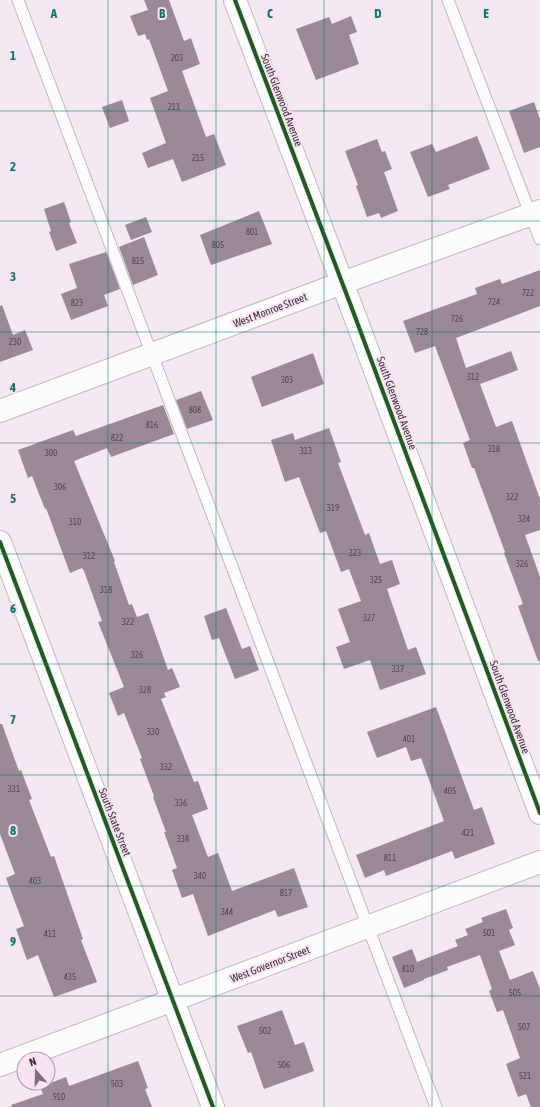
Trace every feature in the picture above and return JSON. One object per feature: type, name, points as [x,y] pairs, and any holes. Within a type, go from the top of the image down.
[{"type":"street","name":"South Glenwood Avenue","points":[[235,0],[540,813]]},
{"type":"street","name":"West Monroe Street","points":[[0,411],[535,212]]},
{"type":"street","name":"South State Street","points":[[0,542],[213,1107]]},
{"type":"street","name":"West Governor Street","points":[[0,1065],[540,862]]},
{"type":"lane","points":[[18,0],[436,1107]]},
{"type":"lane","points":[[448,0],[535,212],[540,239]]},
{"type":"building","points":[[144,0],[169,0],[184,41],[191,38],[200,64],[182,71],[206,137],[214,134],[226,165],[182,182],[173,159],[148,168],[142,153],[166,143],[150,98],[168,91],[149,39],[147,40],[145,34],[138,36],[130,16],[148,10]]},
{"type":"building","points":[[351,16],[357,32],[349,35],[359,64],[316,80],[296,29],[329,17],[332,24]]},
{"type":"building","points":[[122,100],[129,121],[110,128],[102,107]]},
{"type":"building","points":[[534,102],[540,119],[540,147],[524,153],[509,111]]},
{"type":"building","points":[[477,136],[490,169],[448,185],[450,189],[428,197],[410,152],[432,144],[436,152]]},
{"type":"building","points":[[377,139],[382,152],[385,151],[392,169],[384,172],[398,211],[381,218],[379,213],[367,217],[356,186],[358,185],[345,151]]},
{"type":"building","points":[[64,202],[71,222],[69,223],[77,243],[56,251],[49,232],[51,231],[44,209]]},
{"type":"building","points":[[259,211],[272,244],[211,265],[200,235]]},
{"type":"building","points":[[146,217],[152,232],[131,240],[125,225]]},
{"type":"building","points":[[144,237],[158,275],[133,285],[119,247]]},
{"type":"building","points":[[106,252],[120,289],[104,295],[108,306],[71,320],[61,294],[77,288],[69,264]]},
{"type":"building","points":[[540,270],[540,306],[456,338],[466,368],[511,351],[518,370],[480,384],[496,427],[512,421],[540,499],[540,530],[525,535],[540,577],[540,661],[538,661],[518,606],[523,604],[474,468],[472,468],[463,443],[470,440],[435,346],[415,353],[403,321],[477,294],[475,288],[500,279],[502,284]]},
{"type":"building","points":[[2,305],[13,335],[25,330],[33,350],[0,362],[0,306]]},
{"type":"building","points":[[313,353],[324,384],[262,407],[251,377]]},
{"type":"building","points":[[201,391],[213,420],[187,429],[176,400]]},
{"type":"building","points":[[163,405],[174,434],[111,457],[107,448],[74,461],[115,561],[114,562],[129,605],[132,604],[137,617],[148,613],[168,670],[172,668],[180,687],[164,693],[166,697],[161,699],[194,782],[198,781],[208,809],[192,815],[208,857],[218,853],[232,891],[294,868],[308,907],[278,917],[275,910],[208,936],[193,894],[182,898],[172,870],[177,868],[164,832],[166,832],[153,797],[154,796],[140,759],[142,758],[124,713],[118,716],[109,693],[124,687],[98,622],[102,621],[84,571],[82,568],[70,573],[46,508],[45,509],[32,476],[28,478],[18,450],[73,430],[76,436]]},
{"type":"building","points":[[329,428],[341,462],[338,463],[365,535],[369,533],[380,564],[392,560],[400,584],[387,589],[408,650],[416,647],[426,674],[380,690],[370,660],[344,669],[336,647],[350,642],[338,609],[361,601],[349,569],[341,572],[326,531],[320,533],[299,477],[285,482],[271,440],[293,433],[295,440]]},
{"type":"building","points":[[226,608],[242,649],[250,646],[259,670],[235,679],[219,638],[212,640],[204,616]]},
{"type":"building","points":[[436,707],[474,810],[482,807],[495,844],[455,859],[452,851],[386,876],[384,870],[365,878],[356,855],[444,821],[421,758],[411,761],[406,747],[377,758],[367,732]]},
{"type":"building","points":[[0,724],[2,724],[19,771],[21,770],[32,799],[29,800],[51,857],[54,856],[83,939],[81,940],[97,982],[54,997],[38,955],[27,960],[16,929],[24,926],[6,878],[15,874],[0,834]]},
{"type":"building","points":[[506,909],[513,928],[509,930],[515,945],[499,951],[510,980],[533,971],[540,989],[540,1107],[531,1107],[526,1094],[518,1097],[506,1064],[520,1058],[503,1010],[497,1012],[489,991],[492,989],[480,955],[447,967],[448,970],[404,988],[392,957],[412,949],[417,962],[458,946],[455,940],[468,935],[465,929],[483,922],[481,918]]},
{"type":"building","points":[[282,1010],[295,1045],[304,1042],[314,1071],[264,1089],[251,1052],[248,1053],[237,1026]]},
{"type":"building","points":[[138,1061],[148,1088],[145,1089],[152,1107],[12,1107],[11,1105],[43,1094],[42,1091],[56,1091],[56,1081],[66,1077],[69,1086]]},
{"type":"cycle path","points":[[235,0],[540,813]]},
{"type":"cycle path","points":[[0,542],[213,1107]]}]
